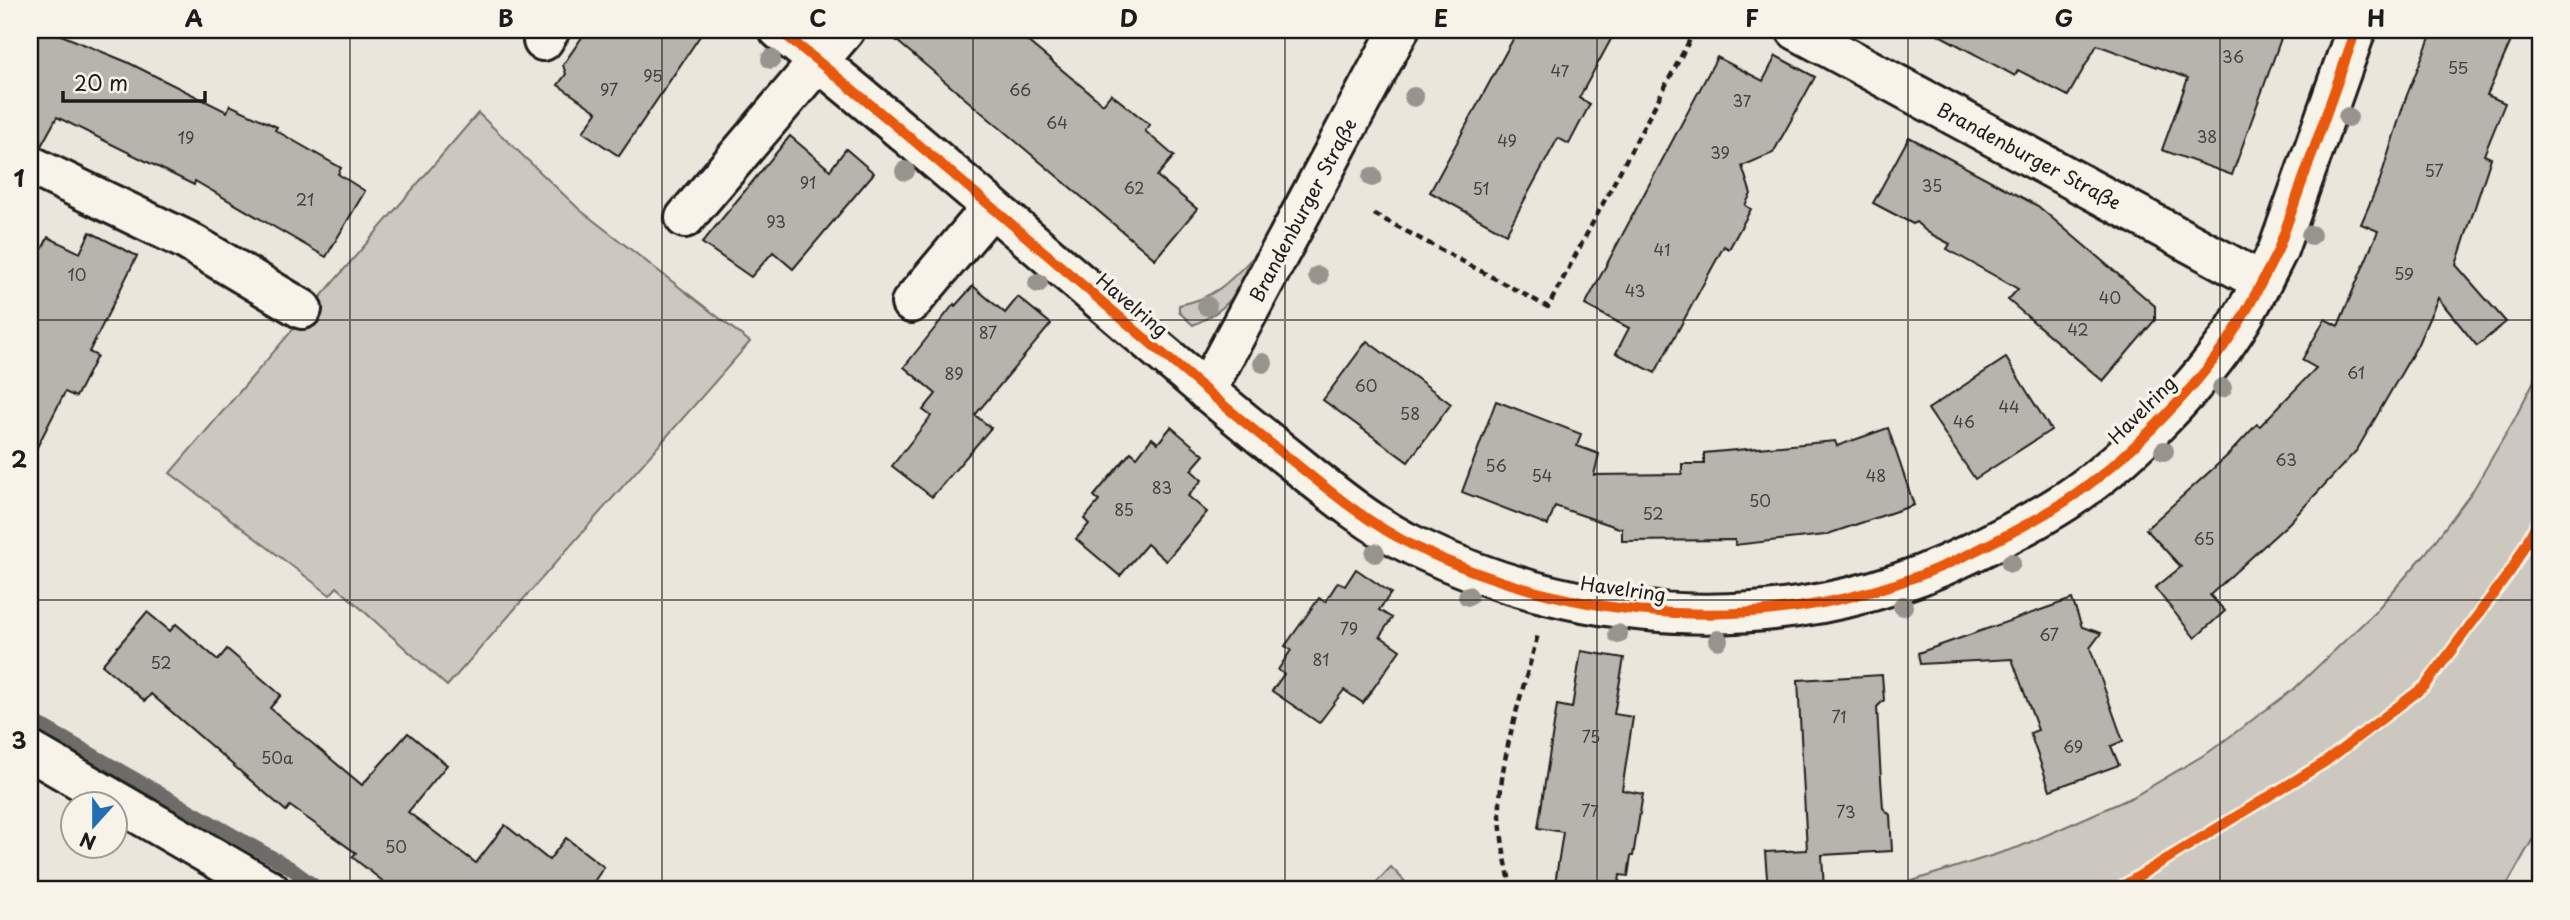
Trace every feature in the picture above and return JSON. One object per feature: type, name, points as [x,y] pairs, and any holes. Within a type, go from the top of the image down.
[{"type":"street","name":"Havelring","points":[[779,30],[1206,391],[1313,478],[1373,522],[1415,547],[1478,572],[1548,595],[1627,609],[1694,615],[1764,612],[1832,602],[1896,585],[1939,569],[2005,537],[2069,499],[2113,464],[2163,417],[2203,372],[2229,339],[2262,282],[2278,250],[2356,30]]},
{"type":"street","points":[[685,218],[845,30]]},
{"type":"street","name":"Brandenburger Straße","points":[[1206,391],[1399,30]]},
{"type":"street","name":"Brandenburger Straße","points":[[1796,30],[2262,282]]},
{"type":"street","points":[[30,165],[186,240],[302,309]]},
{"type":"street","points":[[911,303],[991,208]]},
{"type":"street","points":[[30,751],[270,890]]},
{"type":"path","points":[[1374,214],[1548,307],[1695,30]]},
{"type":"path","points":[[1512,890],[1503,852],[1500,813],[1504,765],[1548,595]]},
{"type":"shaded area","points":[[478,113],[580,210],[750,342],[447,686],[337,587],[330,595],[170,473]]},
{"type":"shaded area","points":[[1256,254],[1233,297],[1217,312],[1193,325],[1179,312],[1179,305],[1203,298],[1222,287]]},
{"type":"shaded area","points":[[2540,369],[2540,826],[2504,890],[1854,890],[1912,881],[2019,847],[2133,797],[2209,752],[2294,689],[2374,613],[2425,554],[2472,492]]},
{"type":"shaded area","points":[[1391,867],[1413,890],[1369,890]]},
{"type":"building","points":[[30,30],[49,30],[127,62],[227,112],[230,105],[277,127],[275,130],[341,168],[338,174],[365,191],[326,257],[195,181],[194,185],[57,117],[41,146],[30,143]]},
{"type":"building","points":[[587,30],[704,30],[619,156],[583,132],[597,112],[558,85],[566,74],[563,65]]},
{"type":"building","points":[[884,30],[1014,30],[1103,104],[1111,94],[1150,125],[1145,131],[1174,156],[1157,176],[1197,209],[1155,259]]},
{"type":"building","points":[[1518,30],[1616,30],[1579,98],[1590,104],[1569,144],[1558,138],[1506,234],[1430,192]]},
{"type":"building","points":[[1930,30],[2284,30],[2232,175],[2162,150],[2188,78],[2097,45],[2068,96],[2018,70],[2015,76]]},
{"type":"building","points":[[2433,30],[2516,30],[2487,95],[2505,103],[2484,155],[2491,158],[2456,265],[2506,322],[2477,346],[2438,298],[2417,346],[2357,450],[2289,523],[2210,595],[2225,611],[2195,638],[2155,588],[2181,567],[2146,529],[2227,456],[2257,424],[2260,426],[2316,368],[2302,360],[2325,319],[2338,326],[2378,231],[2361,224],[2380,180],[2405,100]]},
{"type":"building","points":[[1776,56],[1815,77],[1773,153],[1742,166],[1751,194],[1745,205],[1751,209],[1729,249],[1724,246],[1655,373],[1616,353],[1629,328],[1585,305],[1717,57],[1763,81]]},
{"type":"building","points":[[790,136],[830,170],[846,149],[874,173],[793,269],[773,252],[751,277],[702,243]]},
{"type":"building","points":[[1909,137],[2038,206],[2155,306],[2155,320],[2103,381],[2008,300],[2018,289],[1947,249],[1950,244],[1927,232],[1916,222],[1913,224],[1873,203]]},
{"type":"building","points":[[90,232],[137,256],[89,352],[97,356],[76,397],[65,392],[30,461],[30,274],[48,237],[80,253]]},
{"type":"building","points":[[973,286],[1005,313],[1018,297],[1051,324],[975,415],[991,428],[932,497],[892,466],[931,416],[923,410],[936,394],[904,367],[954,304],[955,306]]},
{"type":"building","points":[[1367,341],[1451,404],[1408,462],[1323,400]]},
{"type":"building","points":[[2006,358],[2051,430],[1975,479],[1928,409]]},
{"type":"building","points":[[1496,401],[1581,434],[1577,446],[1599,454],[1594,475],[1682,474],[1682,464],[1704,464],[1704,453],[1835,441],[1837,446],[1888,428],[1914,505],[1825,535],[1735,545],[1735,540],[1622,541],[1622,529],[1555,506],[1548,525],[1462,492]]},
{"type":"building","points":[[1171,427],[1204,455],[1191,470],[1202,480],[1188,496],[1207,512],[1166,561],[1147,544],[1120,576],[1076,539],[1089,524],[1084,519],[1099,501],[1094,496],[1113,473],[1131,452],[1137,457],[1152,438],[1158,443]]},
{"type":"building","points":[[1356,569],[1391,593],[1379,610],[1392,618],[1380,636],[1400,650],[1363,703],[1344,690],[1319,723],[1272,691],[1284,674],[1278,670],[1291,650],[1285,646],[1319,598],[1325,602],[1338,582],[1345,586]]},
{"type":"building","points":[[2072,599],[2082,627],[2101,633],[2090,648],[2123,741],[2111,746],[2119,765],[2050,790],[2030,733],[2038,730],[2012,659],[1920,664],[1918,653]]},
{"type":"building","points":[[147,612],[170,631],[176,624],[218,660],[227,649],[281,695],[270,708],[362,785],[408,733],[447,765],[408,812],[476,863],[505,825],[549,860],[566,838],[604,867],[588,890],[394,890],[352,857],[356,853],[290,806],[286,811],[151,694],[145,701],[102,665]]},
{"type":"building","points":[[1581,651],[1624,658],[1614,714],[1633,717],[1622,790],[1643,794],[1628,876],[1620,875],[1618,890],[1554,890],[1563,832],[1538,828],[1557,705],[1572,708]]},
{"type":"building","points":[[1882,675],[1884,700],[1877,707],[1880,764],[1883,808],[1890,815],[1892,851],[1822,855],[1824,890],[1768,890],[1765,852],[1807,850],[1798,680]]},
{"type":"waterway","points":[[30,719],[289,867],[320,890]]},
{"type":"cycle path","points":[[779,30],[931,155],[1237,416],[1368,519],[1416,547],[1482,575],[1551,595],[1621,608],[1692,614],[1763,611],[1834,600],[1903,582],[1969,554],[2030,522],[2066,501],[2110,468],[2154,427],[2195,382],[2229,339],[2249,306],[2278,250],[2356,30]]},
{"type":"cycle path","points":[[2116,890],[2325,762],[2425,686],[2512,569],[2540,517]]}]
